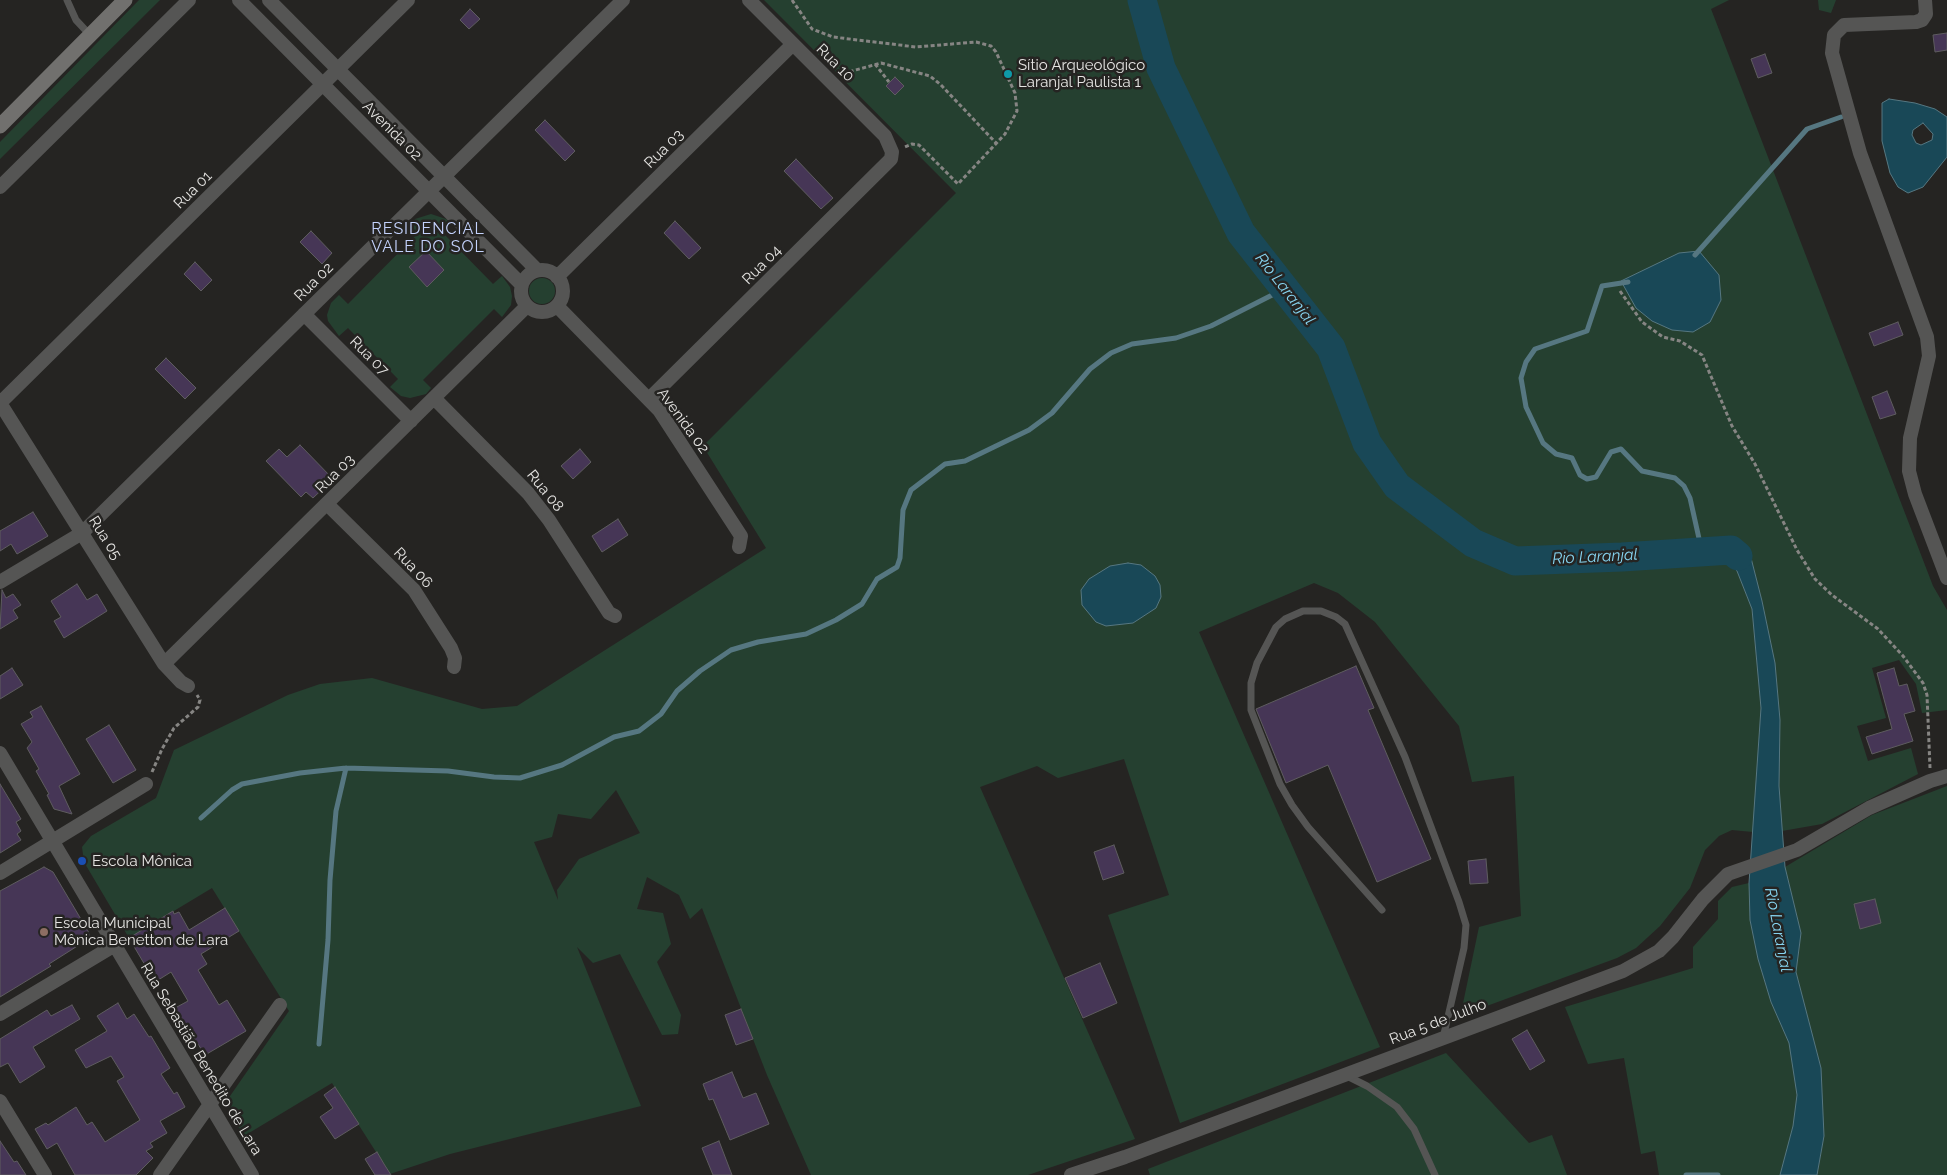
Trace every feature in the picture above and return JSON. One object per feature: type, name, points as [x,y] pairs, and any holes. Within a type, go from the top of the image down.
[{"type":"main road","points":[[0,126],[125,0]]},
{"type":"street","points":[[0,188],[189,0]]},
{"type":"street","name":"Avenida 02","points":[[239,0],[522,286]]},
{"type":"street","name":"Avenida 02","points":[[269,0],[537,270]]},
{"type":"street","name":"Rua 01","points":[[0,403],[408,0]]},
{"type":"street","name":"Rua 02","points":[[0,582],[82,533],[623,0]]},
{"type":"street","name":"Rua 10","points":[[749,0],[885,136],[892,152]]},
{"type":"street","points":[[1925,0],[1926,14],[1922,20],[1916,22],[1844,25],[1834,35],[1832,53],[1860,153],[1927,337],[1929,356],[1910,438],[1909,471],[1915,494],[1947,578]]},
{"type":"street","name":"Rua 03","points":[[557,277],[793,44]]},
{"type":"street","name":"Rua 04","points":[[649,399],[891,159],[892,152]]},
{"type":"street","points":[[537,270],[548,270],[557,277],[563,291],[557,306],[542,312],[528,306],[522,296],[522,286],[527,276],[537,270]]},
{"type":"street","name":"Rua 03","points":[[164,664],[528,306]]},
{"type":"street","name":"Avenida 02","points":[[557,306],[649,399],[669,423],[741,536],[739,547]]},
{"type":"street","name":"Rua 07","points":[[304,314],[411,421]]},
{"type":"street","name":"Rua 08","points":[[434,398],[528,493],[549,520],[609,613],[615,616]]},
{"type":"street","name":"Rua 05","points":[[0,403],[164,664],[181,682],[188,686]]},
{"type":"street","name":"Rua 06","points":[[327,504],[414,590],[451,648],[456,658],[454,667]]},
{"type":"street","name":"Rua Sebastião Benedito de Lara","points":[[0,753],[252,1175]]},
{"type":"street","name":"Rua 5 de Julho","points":[[1071,1175],[1125,1157],[1623,971],[1659,951],[1673,937],[1716,884],[1728,874],[1749,865],[1797,850],[1869,808],[1930,781],[1947,776]]},
{"type":"street","points":[[0,873],[146,784]]},
{"type":"street","points":[[0,1014],[115,945]]},
{"type":"street","points":[[160,1175],[280,1005]]},
{"type":"street","points":[[0,1100],[45,1175]]},
{"type":"lane","points":[[67,0],[76,20],[91,35]]},
{"type":"lane","points":[[1382,910],[1308,827],[1292,805],[1280,784],[1250,710],[1253,676],[1257,663],[1276,627],[1285,619],[1303,611],[1321,611],[1336,616],[1345,624],[1405,757],[1459,902],[1466,925],[1464,948],[1443,1038]]},
{"type":"lane","points":[[1344,1074],[1367,1086],[1397,1107],[1418,1136],[1435,1175]]},
{"type":"path","points":[[792,0],[800,15],[812,29],[821,34],[916,47],[976,42],[990,46],[1002,61],[1017,102],[1013,121],[996,144],[958,184],[919,145],[912,144],[892,152]]},
{"type":"path","points":[[844,76],[874,64],[888,63],[934,79],[996,144]]},
{"type":"path","points":[[874,64],[889,82]]},
{"type":"path","points":[[1620,291],[1642,322],[1663,337],[1680,341],[1702,355],[1732,426],[1755,464],[1797,550],[1815,579],[1832,595],[1878,629],[1903,656],[1923,684],[1927,695],[1930,781]]},
{"type":"path","points":[[146,784],[174,728],[198,707],[199,697],[188,686]]},
{"type":"green space","points":[[139,0],[160,0],[0,159],[0,142]]},
{"type":"green space","points":[[764,0],[1729,0],[1711,9],[1933,586],[1947,610],[1947,710],[1922,713],[1916,684],[1899,660],[1872,668],[1886,718],[1857,726],[1868,761],[1911,748],[1918,774],[1822,824],[1782,831],[1779,786],[1780,720],[1775,664],[1750,554],[1740,544],[1702,551],[1727,558],[1737,571],[1752,609],[1761,708],[1753,832],[1732,830],[1719,836],[1705,850],[1690,888],[1660,926],[1636,948],[1617,958],[1465,1014],[1461,1013],[1479,927],[1521,916],[1514,776],[1472,782],[1459,726],[1375,622],[1338,593],[1314,583],[1199,632],[1380,1047],[1180,1123],[1108,915],[1169,895],[1124,759],[1058,778],[1037,766],[980,787],[1135,1139],[1028,1175],[811,1175],[767,1075],[702,908],[690,919],[679,895],[647,877],[637,909],[663,913],[671,944],[657,962],[681,1015],[678,1034],[662,1035],[620,954],[593,963],[577,947],[641,1106],[450,1154],[390,1174],[332,1083],[244,1136],[230,1114],[228,1099],[289,1011],[212,888],[129,938],[84,862],[82,847],[91,836],[156,798],[174,750],[288,695],[320,684],[372,678],[482,709],[517,706],[766,548],[703,446],[956,193]],"holes":[[[616,790],[640,833],[579,859],[557,890],[558,900],[534,842],[552,837],[558,814],[591,819]]]},
{"type":"green space","points":[[1818,0],[1836,0],[1831,13],[1819,10]]},
{"type":"green space","points":[[431,214],[446,219],[451,224],[443,233],[493,284],[502,276],[510,287],[511,305],[502,317],[494,309],[423,380],[431,388],[426,394],[410,398],[401,396],[390,387],[398,379],[348,328],[339,336],[328,321],[327,315],[331,303],[339,295],[348,304],[418,233],[410,225],[415,219]]},
{"type":"green space","points":[[542,278],[551,282],[555,291],[551,300],[542,304],[533,300],[529,291],[533,282]]},
{"type":"green space","points":[[1947,786],[1947,1175],[1817,1175],[1824,1136],[1821,1068],[1796,972],[1801,933],[1785,867],[1872,815]]},
{"type":"green space","points":[[1749,883],[1750,920],[1758,959],[1771,1002],[1789,1043],[1797,1095],[1793,1126],[1780,1175],[1659,1175],[1655,1151],[1641,1154],[1624,1058],[1588,1064],[1565,1007],[1693,968],[1693,947],[1718,919],[1718,901],[1732,887]]},
{"type":"green space","points":[[1446,1053],[1529,1143],[1552,1135],[1567,1175],[1150,1175],[1148,1169]]},
{"type":"water","points":[[1889,99],[1915,103],[1935,109],[1947,117],[1947,157],[1923,187],[1908,193],[1898,187],[1890,173],[1882,141],[1882,103]],"holes":[[[1923,123],[1933,134],[1932,140],[1921,145],[1916,143],[1912,135],[1913,130]]]},
{"type":"water","points":[[1699,251],[1719,275],[1721,300],[1710,322],[1693,332],[1672,330],[1652,321],[1636,308],[1621,281],[1679,253]]},
{"type":"water","points":[[1728,540],[1740,544],[1750,554],[1775,663],[1780,720],[1779,786],[1785,867],[1801,933],[1796,972],[1821,1068],[1824,1136],[1817,1175],[1780,1175],[1793,1126],[1797,1095],[1789,1043],[1771,1002],[1758,959],[1750,920],[1749,883],[1761,708],[1752,609],[1737,571],[1727,558],[1702,552],[1715,543]]},
{"type":"water","points":[[1128,563],[1141,565],[1155,576],[1160,585],[1161,597],[1156,608],[1133,623],[1106,626],[1096,622],[1082,605],[1081,590],[1089,579],[1110,566]]},
{"type":"building","points":[[470,9],[480,19],[469,29],[460,20]]},
{"type":"building","points":[[1947,33],[1947,50],[1935,52],[1933,35]]},
{"type":"building","points":[[1765,54],[1772,73],[1758,78],[1751,59]]},
{"type":"building","points":[[895,77],[904,86],[895,95],[886,86]]},
{"type":"building","points":[[545,120],[575,151],[565,161],[535,130]]},
{"type":"building","points":[[796,159],[833,198],[821,209],[784,171]]},
{"type":"building","points":[[675,221],[701,248],[689,259],[664,233]]},
{"type":"building","points":[[311,231],[332,253],[322,264],[300,242]]},
{"type":"building","points":[[426,251],[444,270],[427,287],[409,267]]},
{"type":"building","points":[[195,262],[212,280],[201,291],[184,274]]},
{"type":"building","points":[[1898,322],[1903,335],[1874,346],[1869,333]]},
{"type":"building","points":[[166,358],[196,388],[185,399],[155,369]]},
{"type":"building","points":[[1887,391],[1896,414],[1880,419],[1872,397]]},
{"type":"building","points":[[300,445],[333,479],[313,498],[306,492],[301,497],[266,461],[279,449],[287,457]]},
{"type":"building","points":[[580,449],[591,462],[573,479],[561,466]]},
{"type":"building","points":[[33,512],[48,536],[17,554],[11,544],[0,551],[0,531]]},
{"type":"building","points":[[618,519],[628,535],[602,552],[592,536]]},
{"type":"building","points":[[77,584],[87,600],[97,594],[107,611],[64,638],[54,621],[61,617],[51,601]]},
{"type":"building","points":[[2,590],[6,598],[13,594],[21,605],[13,610],[18,618],[0,629]]},
{"type":"building","points":[[1356,666],[1374,708],[1368,710],[1431,859],[1377,882],[1328,765],[1286,783],[1256,709]]},
{"type":"building","points":[[12,668],[23,685],[0,699],[0,676]]},
{"type":"building","points":[[1894,668],[1899,686],[1907,684],[1915,711],[1904,714],[1913,741],[1872,754],[1866,737],[1892,729],[1877,673]]},
{"type":"building","points":[[41,706],[80,774],[59,786],[72,814],[54,809],[47,795],[49,794],[36,771],[39,769],[27,748],[32,742],[21,724],[33,717],[30,712]]},
{"type":"building","points":[[109,725],[136,770],[113,783],[86,739]]},
{"type":"building","points":[[0,784],[21,819],[16,822],[21,831],[17,834],[21,840],[0,853]]},
{"type":"building","points":[[1114,845],[1124,873],[1103,880],[1094,852]]},
{"type":"building","points":[[1486,859],[1488,883],[1470,884],[1468,861]]},
{"type":"building","name":"Escola Municipal Mônica Benetton de Lara","points":[[44,867],[53,872],[88,931],[90,938],[49,964],[51,966],[0,997],[0,891]]},
{"type":"building","points":[[1875,899],[1881,923],[1860,929],[1854,904]]},
{"type":"building","points":[[225,908],[239,931],[201,954],[207,964],[198,970],[219,1005],[227,1000],[246,1031],[205,1055],[175,1008],[188,1001],[171,972],[155,982],[129,938],[173,911],[174,914],[179,912],[189,930]]},
{"type":"building","points":[[1100,963],[1117,1003],[1083,1018],[1065,978]]},
{"type":"building","points":[[118,1003],[127,1019],[134,1014],[149,1037],[151,1036],[170,1068],[161,1074],[174,1094],[177,1092],[185,1107],[160,1121],[167,1133],[150,1143],[153,1147],[146,1151],[153,1158],[136,1175],[75,1175],[57,1143],[47,1149],[35,1129],[46,1123],[48,1125],[76,1107],[87,1125],[92,1122],[105,1142],[140,1120],[117,1081],[124,1077],[111,1056],[86,1068],[75,1050],[107,1031],[97,1016]]},
{"type":"building","points":[[72,1005],[80,1019],[33,1047],[45,1067],[20,1083],[8,1063],[0,1067],[0,1039],[47,1010],[51,1016]]},
{"type":"building","points":[[741,1009],[753,1039],[736,1045],[725,1015]]},
{"type":"building","points":[[1527,1030],[1545,1061],[1530,1070],[1512,1039]]},
{"type":"building","points":[[732,1072],[743,1098],[756,1093],[769,1124],[730,1140],[713,1099],[709,1100],[703,1084]]},
{"type":"building","points":[[335,1087],[359,1124],[335,1139],[320,1117],[333,1108],[324,1095]]},
{"type":"building","points":[[0,1141],[14,1162],[17,1161],[26,1175],[0,1175]]},
{"type":"building","points":[[719,1141],[732,1175],[713,1175],[702,1148]]},
{"type":"building","points":[[377,1152],[391,1175],[375,1175],[365,1159]]},
{"type":"waterway","name":"Rio Laranjal","points":[[1142,0],[1161,68],[1241,233],[1331,348],[1367,443],[1397,486],[1473,543],[1515,561],[1731,550],[1738,556]]},
{"type":"waterway","points":[[1695,255],[1807,129],[1841,117]]},
{"type":"waterway","points":[[1628,282],[1602,286],[1587,331],[1535,349],[1526,362],[1521,378],[1526,407],[1543,443],[1556,454],[1572,458],[1580,475],[1587,479],[1596,477],[1611,452],[1621,449],[1642,471],[1675,478],[1684,486],[1690,498],[1702,552]]},
{"type":"waterway","points":[[201,818],[232,790],[242,784],[300,773],[346,768],[448,771],[494,777],[520,778],[562,765],[614,737],[639,731],[661,714],[677,691],[700,671],[731,650],[758,642],[806,634],[836,620],[862,604],[877,579],[897,567],[900,558],[903,510],[911,490],[945,464],[965,461],[1029,430],[1052,413],[1090,369],[1111,353],[1132,344],[1176,338],[1211,326],[1286,288]]},
{"type":"waterway","points":[[319,1044],[336,811],[346,768]]},
{"type":"waterway","points":[[1686,1175],[1718,1175]]},
{"type":"place","name":"Sítio Arqueológico Laranjal Paulista 1","points":[[1008,74]]},
{"type":"place","name":"Escola Mônica","points":[[82,861]]},
{"type":"place","name":"Escola Municipal Mônica Benetton de Lara","points":[[44,932]]},
{"type":"district","name":"RESIDENCIAL VALE DO SOL","points":[[428,238]]}]
